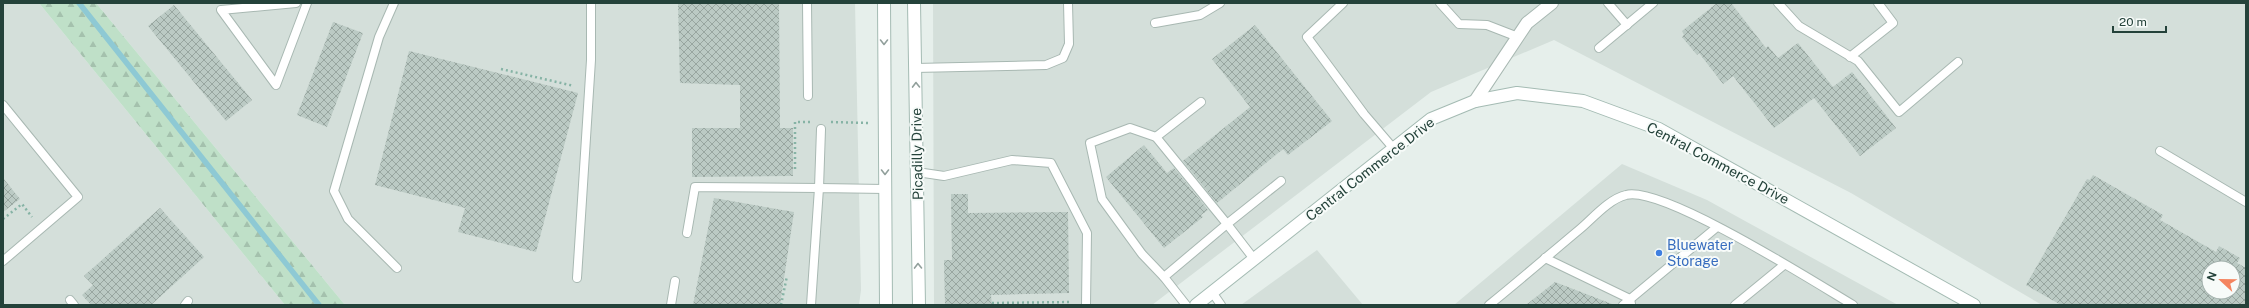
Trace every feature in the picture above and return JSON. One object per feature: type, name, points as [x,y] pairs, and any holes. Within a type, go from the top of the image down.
[{"type":"street","points":[[884,3],[886,305]]},
{"type":"street","name":"Picadilly Drive","points":[[914,3],[919,305]]},
{"type":"street","points":[[1475,101],[1527,23],[1552,3]]},
{"type":"street","name":"Central Commerce Drive","points":[[1196,305],[1431,119],[1475,101],[1517,93],[1583,101],[1659,129],[1974,305]]},
{"type":"lane","points":[[296,3],[221,10],[276,85],[307,3]]},
{"type":"lane","points":[[394,3],[380,37],[334,191],[348,219],[397,268]]},
{"type":"lane","points":[[577,278],[591,60],[591,3]]},
{"type":"lane","points":[[807,3],[808,96]]},
{"type":"lane","points":[[915,68],[1046,65],[1063,58],[1069,44],[1068,3]]},
{"type":"lane","points":[[1155,23],[1200,15],[1220,3]]},
{"type":"lane","points":[[1343,3],[1307,37],[1364,114],[1394,149]]},
{"type":"lane","points":[[1440,3],[1459,24],[1487,25],[1518,37]]},
{"type":"lane","points":[[1608,3],[1627,25]]},
{"type":"lane","points":[[1599,48],[1653,3]]},
{"type":"lane","points":[[1778,3],[1799,26],[1858,61],[1899,112],[1958,62]]},
{"type":"lane","points":[[1850,57],[1893,24],[1878,3]]},
{"type":"lane","points":[[1156,137],[1200,102]]},
{"type":"lane","points":[[3,105],[78,197],[3,261]]},
{"type":"lane","points":[[1186,305],[1164,277],[1142,254],[1102,199],[1090,143],[1130,128],[1156,137],[1227,224],[1254,260]]},
{"type":"lane","points":[[811,305],[819,188],[821,129]]},
{"type":"lane","points":[[2160,151],[2246,202]]},
{"type":"lane","points":[[917,172],[944,176],[1012,160],[1051,163],[1087,233],[1086,305]]},
{"type":"lane","points":[[1164,277],[1281,181]]},
{"type":"lane","points":[[687,233],[696,187],[885,189]]},
{"type":"lane","points":[[1489,305],[1602,210],[1626,195],[1636,194],[1649,196],[1671,204],[1717,226],[1853,305]]},
{"type":"lane","points":[[1623,305],[1631,302],[1717,226]]},
{"type":"lane","points":[[1545,258],[1631,302]]},
{"type":"lane","points":[[1735,305],[1784,265]]},
{"type":"lane","points":[[671,305],[675,281]]},
{"type":"lane","points":[[1212,292],[1221,305]]},
{"type":"path","points":[[501,68],[574,86]]},
{"type":"path","points":[[3,219],[22,204],[32,217]]},
{"type":"path","points":[[781,305],[787,276]]},
{"type":"path","points":[[992,303],[1072,304],[1072,296]]},
{"type":"shaded area","points":[[3,3],[39,3],[285,305],[3,305]]},
{"type":"shaded area","points":[[96,3],[855,3],[861,290],[859,305],[345,305]]},
{"type":"shaded area","points":[[933,3],[2246,3],[2246,305],[2042,305],[1851,193],[1554,40],[1431,92],[1152,305],[934,305]]},
{"type":"shaded area","name":"Bluewater Storage","points":[[1622,164],[1707,200],[1898,305],[1454,305]]},
{"type":"shaded area","points":[[1317,250],[1363,305],[1241,305]]},
{"type":"green space","points":[[39,3],[96,3],[345,305],[285,305]]},
{"type":"building","points":[[678,3],[779,3],[780,128],[793,128],[793,176],[692,177],[692,128],[740,128],[740,85],[680,83]]},
{"type":"building","points":[[1717,3],[1731,3],[1766,48],[1768,46],[1778,58],[1798,43],[1833,87],[1852,72],[1896,128],[1860,156],[1814,98],[1774,128],[1733,76],[1723,84],[1699,53],[1697,55],[1682,37],[1684,35],[1682,31]]},
{"type":"building","points":[[174,5],[252,100],[226,121],[148,26]]},
{"type":"building","points":[[333,22],[363,33],[327,127],[297,115]]},
{"type":"building","points":[[1255,25],[1332,121],[1288,155],[1283,149],[1217,203],[1183,161],[1250,107],[1212,59]]},
{"type":"building","points":[[409,51],[578,93],[536,252],[458,232],[465,208],[375,185]]},
{"type":"building","points":[[1144,145],[1167,173],[1174,168],[1208,210],[1201,215],[1203,217],[1164,248],[1106,177]]},
{"type":"building","points":[[2093,175],[2163,215],[2160,220],[2216,252],[2219,246],[2240,258],[2239,260],[2201,260],[2201,300],[2241,300],[2241,265],[2246,268],[2246,305],[2061,305],[2026,285],[2087,179],[2090,180]]},
{"type":"building","points":[[3,178],[20,199],[3,212]]},
{"type":"building","points":[[951,194],[968,194],[968,213],[1068,212],[1069,293],[991,295],[992,305],[945,305],[944,260],[952,260]]},
{"type":"building","points":[[714,198],[794,212],[780,305],[693,305]]},
{"type":"building","points":[[160,208],[204,257],[151,305],[91,305],[82,295],[93,285],[84,276]]},
{"type":"building","points":[[1555,282],[1612,304],[1526,305]]},
{"type":"waterway","points":[[79,3],[319,305]]},
{"type":"place","name":"Bluewater Storage","points":[[1659,253]]}]
